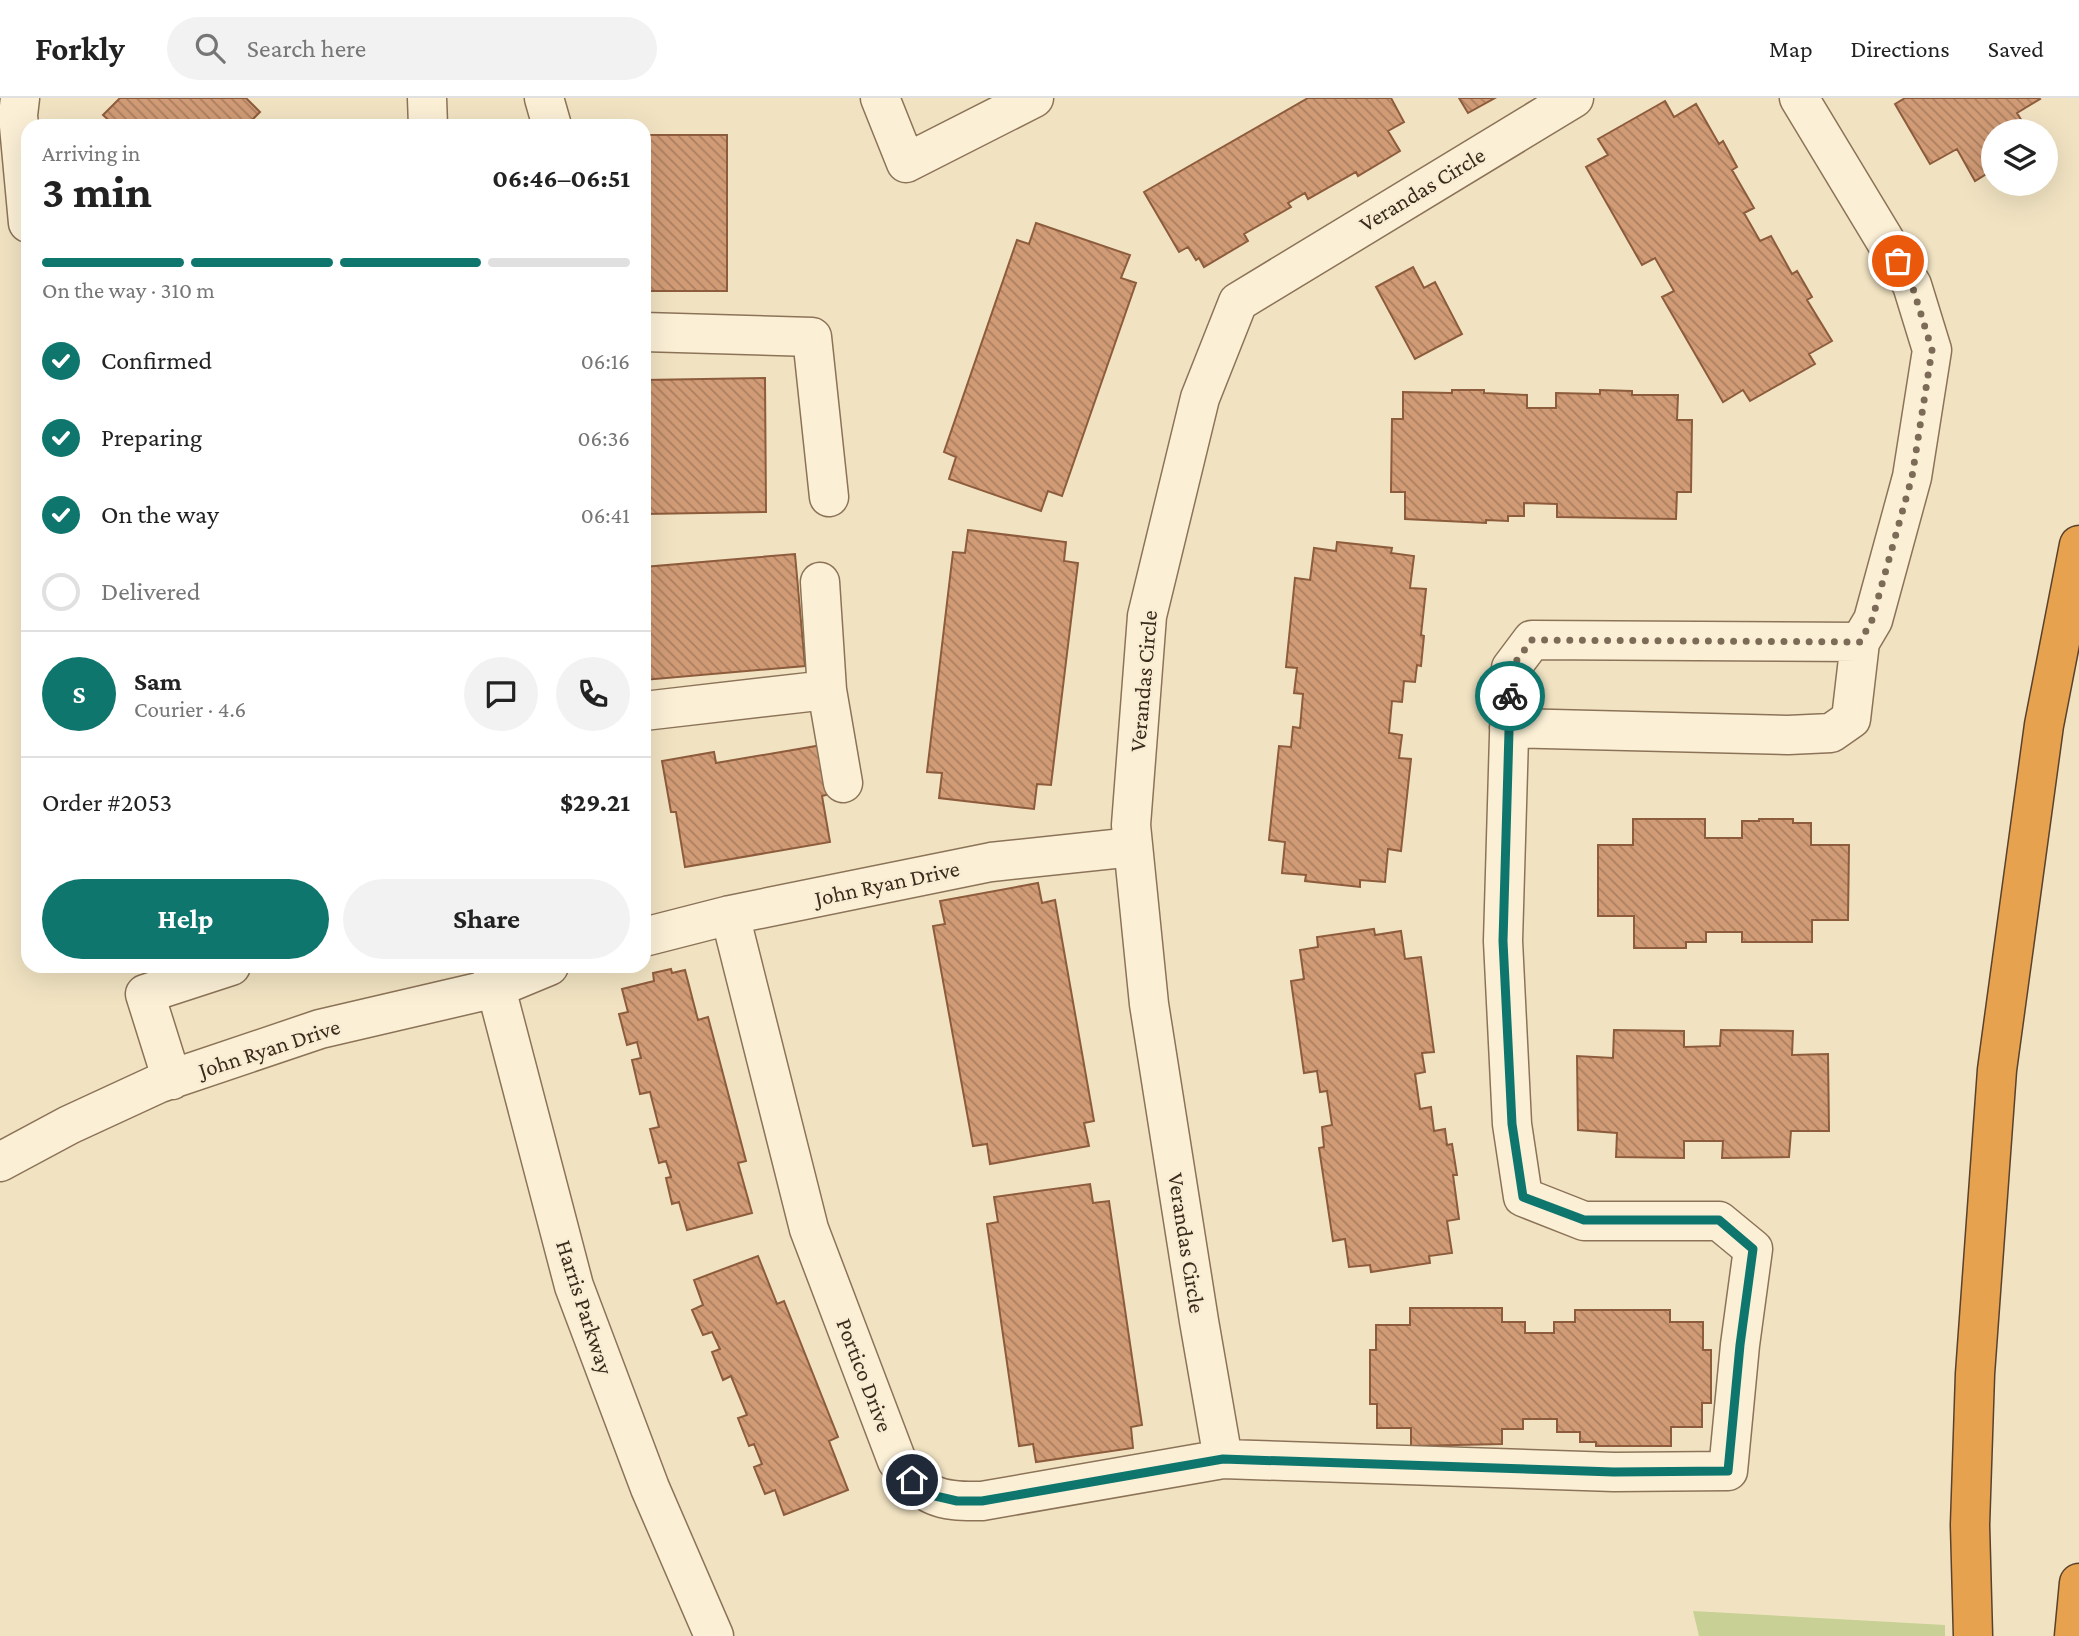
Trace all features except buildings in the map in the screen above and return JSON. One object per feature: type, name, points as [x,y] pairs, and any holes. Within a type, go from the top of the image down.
[{"type":"highway","points":[[1973,1636],[1970,1525],[1975,1374],[1997,1070],[2044,725],[2079,545]]},
{"type":"highway","points":[[2074,1636],[2079,1583]]},
{"type":"street","points":[[19,98],[21,147]]},
{"type":"street","points":[[427,98],[428,119]]},
{"type":"street","points":[[544,98],[550,119]]},
{"type":"street","points":[[880,98],[906,163],[1034,98]]},
{"type":"street","name":"Verandas Circle","points":[[1223,1459],[1149,1004],[1131,825],[1147,617],[1200,398],[1238,302],[1574,98]]},
{"type":"street","points":[[1799,98],[1912,285],[1932,350],[1912,477],[1872,620],[1860,642],[1851,719],[1831,733],[1788,736],[1509,728],[1511,668],[1532,640],[1860,642]]},
{"type":"street","points":[[651,332],[812,337],[829,497]]},
{"type":"street","points":[[821,582],[827,690],[843,783]]},
{"type":"street","points":[[651,710],[827,690]]},
{"type":"street","name":"Portico Drive","points":[[730,915],[809,1229],[897,1461],[912,1480],[931,1495],[957,1501],[982,1501],[1223,1459],[1614,1472],[1728,1471],[1740,1345],[1753,1249],[1719,1220],[1584,1220],[1523,1197],[1512,1124],[1503,941],[1509,728]]},
{"type":"street","name":"John Ryan Drive","points":[[651,935],[730,915],[991,862],[1133,847]]},
{"type":"street","points":[[172,1080],[145,993],[209,973]]},
{"type":"street","name":"John Ryan Drive","points":[[0,1161],[69,1125],[172,1080],[320,1029],[514,973]]},
{"type":"street","name":"Harris Parkway","points":[[494,977],[574,1286],[650,1488],[714,1636]]},
{"type":"green space","points":[[1693,1611],[1945,1625],[1945,1636],[1699,1636]]},
{"type":"way so far","points":[[1510,696],[1511,668],[1532,640],[1860,642],[1872,620],[1912,477],[1932,350],[1912,285],[1898,261]]},
{"type":"route","points":[[912,1480],[931,1495],[957,1501],[982,1501],[1223,1459],[1614,1472],[1728,1471],[1740,1345],[1753,1249],[1719,1220],[1584,1220],[1523,1197],[1512,1124],[1503,941],[1510,696]]}]
